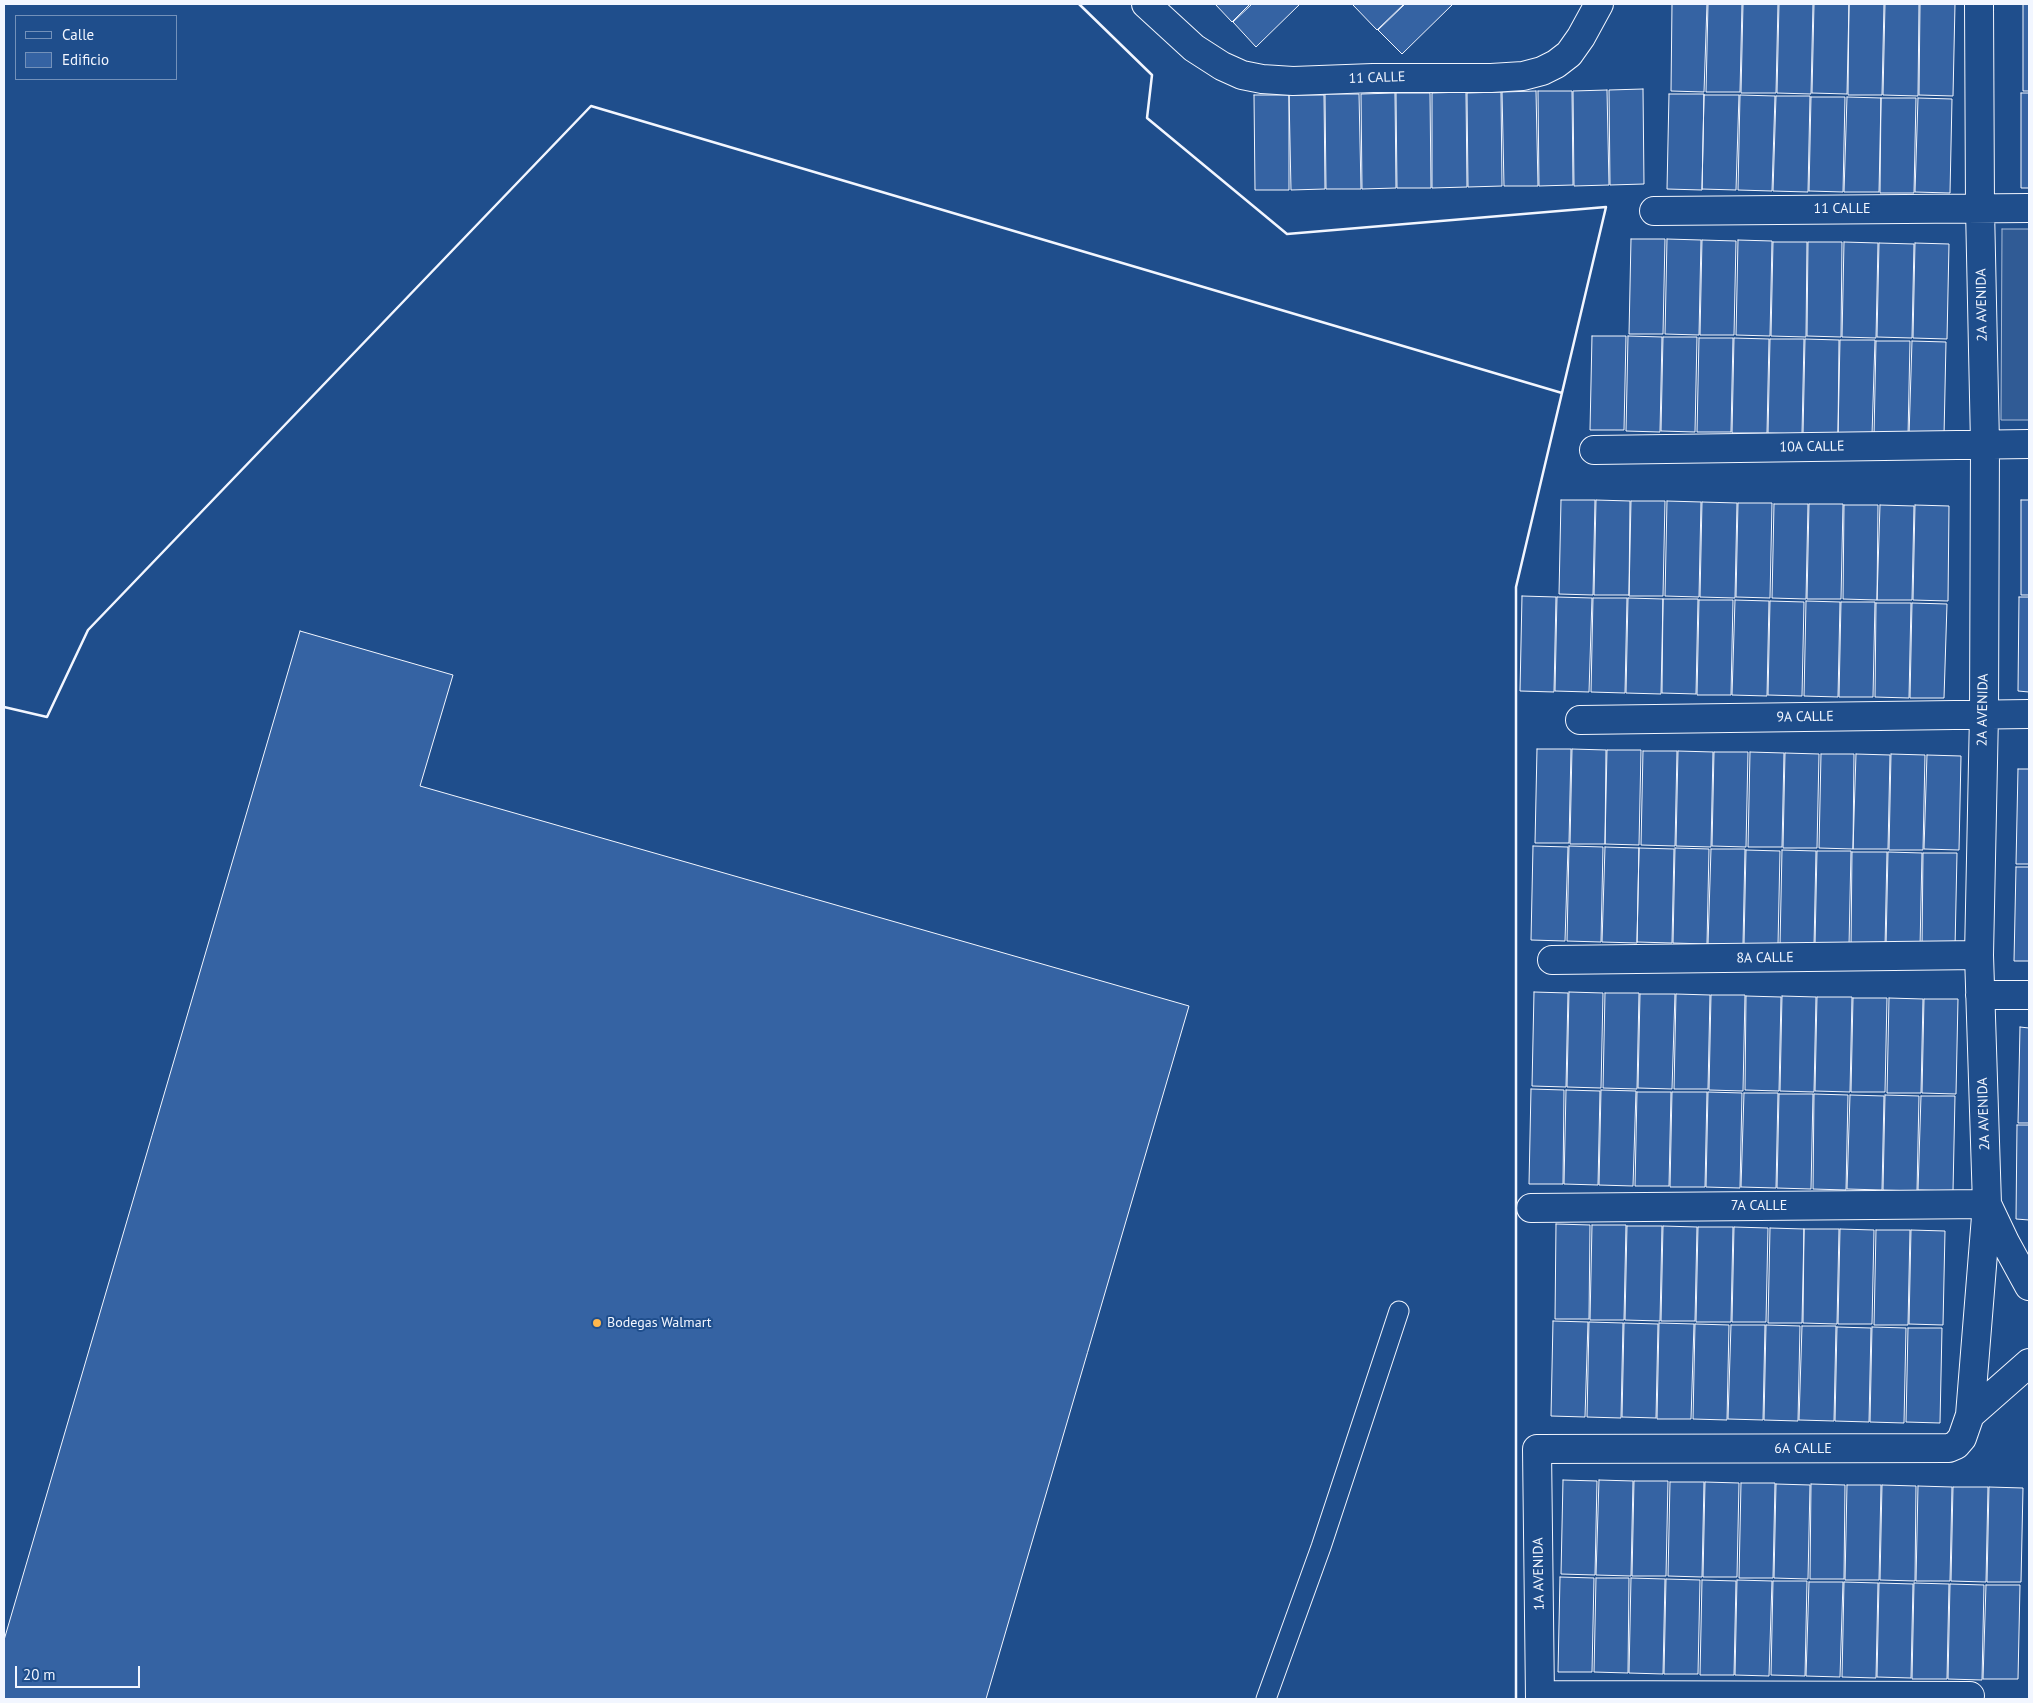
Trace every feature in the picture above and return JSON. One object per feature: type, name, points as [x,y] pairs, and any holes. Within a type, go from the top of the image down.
[{"type":"street","name":"11 CALLE","points":[[1146,4],[1194,48],[1222,66],[1262,80],[1293,81],[1524,76],[1542,71],[1556,64],[1569,54],[1581,37],[1599,4]]},
{"type":"street","name":"2A AVENIDA","points":[[1970,1415],[1987,1204],[1978,955],[1984,714],[1985,444],[1980,208],[1979,4]]},
{"type":"street","name":"11 CALLE","points":[[1654,211],[2029,208]]},
{"type":"street","name":"10A CALLE","points":[[1594,450],[2029,444]]},
{"type":"street","name":"9A CALLE","points":[[1580,720],[2029,714]]},
{"type":"street","name":"8A CALLE","points":[[1552,960],[1978,955]]},
{"type":"street","points":[[1980,995],[2029,995]]},
{"type":"street","points":[[1987,1204],[2017,1242],[2029,1286]]},
{"type":"street","name":"7A CALLE","points":[[1531,1208],[1987,1204]]},
{"type":"street","name":"6A CALLE","points":[[1537,1449],[1949,1448],[1956,1445],[1962,1438],[1970,1415],[2029,1363]]},
{"type":"street","name":"1A AVENIDA","points":[[1537,1449],[1540,1697]]},
{"type":"street","points":[[1540,1697],[1970,1696]]},
{"type":"lane","points":[[1266,1699],[1321,1547],[1399,1311]]},
{"type":"shaded area","points":[[2002,229],[2029,229],[2029,420],[2001,420]]},
{"type":"building","points":[[1215,4],[1250,4],[1232,22]]},
{"type":"building","points":[[1252,4],[1300,4],[1256,47],[1233,22]]},
{"type":"building","points":[[1354,4],[1404,4],[1377,30]]},
{"type":"building","points":[[1405,4],[1453,4],[1402,54],[1378,30]]},
{"type":"building","points":[[1672,4],[1707,4],[1704,92],[1671,91]]},
{"type":"building","points":[[1708,4],[1742,4],[1740,92],[1706,92]]},
{"type":"building","points":[[1743,4],[1778,4],[1776,93],[1741,93]]},
{"type":"building","points":[[1779,4],[1813,4],[1811,94],[1777,93]]},
{"type":"building","points":[[1814,4],[1849,4],[1847,94],[1812,93]]},
{"type":"building","points":[[1849,4],[1884,4],[1882,95],[1848,95]]},
{"type":"building","points":[[1885,4],[1919,4],[1918,96],[1883,95]]},
{"type":"building","points":[[1920,4],[1955,4],[1953,96],[1919,95]]},
{"type":"building","points":[[2023,4],[2029,4],[2029,91],[2023,91]]},
{"type":"building","points":[[1643,89],[1644,184],[1610,185],[1609,90]]},
{"type":"building","points":[[1607,90],[1609,185],[1574,186],[1573,91]]},
{"type":"building","points":[[1536,91],[1538,186],[1504,186],[1502,92]]},
{"type":"building","points":[[1538,91],[1572,91],[1573,185],[1539,186]]},
{"type":"building","points":[[1466,92],[1467,187],[1432,188],[1432,93]]},
{"type":"building","points":[[1501,92],[1502,186],[1468,187],[1467,93]]},
{"type":"building","points":[[1395,93],[1396,188],[1362,189],[1361,94]]},
{"type":"building","points":[[1396,93],[1430,93],[1431,188],[1397,188]]},
{"type":"building","points":[[2021,93],[2029,93],[2029,188],[2021,188]]},
{"type":"building","points":[[1325,94],[1359,94],[1361,189],[1326,189]]},
{"type":"building","points":[[1669,94],[1704,94],[1702,190],[1667,189]]},
{"type":"building","points":[[1254,95],[1289,95],[1289,190],[1255,190]]},
{"type":"building","points":[[1289,95],[1324,95],[1325,189],[1291,190]]},
{"type":"building","points":[[1704,95],[1739,95],[1736,190],[1702,189]]},
{"type":"building","points":[[1740,95],[1775,96],[1772,191],[1738,190]]},
{"type":"building","points":[[1776,96],[1810,96],[1808,192],[1773,191]]},
{"type":"building","points":[[1811,97],[1845,97],[1843,192],[1809,191]]},
{"type":"building","points":[[1847,97],[1881,98],[1879,192],[1844,192]]},
{"type":"building","points":[[1881,98],[1916,98],[1914,193],[1880,193]]},
{"type":"building","points":[[1918,98],[1952,99],[1950,193],[1915,192]]},
{"type":"building","points":[[1631,239],[1665,239],[1663,334],[1629,334]]},
{"type":"building","points":[[1667,239],[1701,240],[1699,335],[1665,334]]},
{"type":"building","points":[[1702,240],[1736,241],[1734,335],[1700,335]]},
{"type":"building","points":[[1738,240],[1772,241],[1770,336],[1736,335]]},
{"type":"building","points":[[1773,242],[1807,242],[1806,337],[1771,336]]},
{"type":"building","points":[[1808,242],[1842,242],[1841,337],[1807,336]]},
{"type":"building","points":[[1844,242],[1878,243],[1876,338],[1842,337]]},
{"type":"building","points":[[1879,243],[1914,244],[1912,338],[1877,337]]},
{"type":"building","points":[[1915,243],[1949,244],[1947,339],[1913,338]]},
{"type":"building","points":[[1592,336],[1626,336],[1624,430],[1590,430]]},
{"type":"building","points":[[1628,336],[1662,337],[1660,432],[1626,431]]},
{"type":"building","points":[[1663,337],[1697,337],[1695,432],[1661,431]]},
{"type":"building","points":[[1699,338],[1733,338],[1731,432],[1697,432]]},
{"type":"building","points":[[1734,338],[1769,339],[1767,433],[1732,433]]},
{"type":"building","points":[[1770,339],[1804,339],[1802,434],[1768,433]]},
{"type":"building","points":[[1805,339],[1839,340],[1838,434],[1803,434]]},
{"type":"building","points":[[1840,340],[1875,340],[1872,435],[1838,435]]},
{"type":"building","points":[[1876,341],[1910,341],[1908,436],[1874,435]]},
{"type":"building","points":[[1912,341],[1946,342],[1944,436],[1909,436]]},
{"type":"building","points":[[1561,500],[1595,500],[1593,595],[1559,594]]},
{"type":"building","points":[[1596,500],[1630,501],[1629,595],[1594,595]]},
{"type":"building","points":[[2021,500],[2029,500],[2029,595],[2021,595]]},
{"type":"building","points":[[1631,501],[1665,501],[1663,596],[1629,596]]},
{"type":"building","points":[[1667,501],[1701,502],[1699,597],[1665,596]]},
{"type":"building","points":[[1702,502],[1737,503],[1735,598],[1700,597]]},
{"type":"building","points":[[1738,503],[1772,503],[1770,598],[1736,597]]},
{"type":"building","points":[[1774,504],[1808,504],[1806,599],[1772,598]]},
{"type":"building","points":[[1809,504],[1843,504],[1841,599],[1807,599]]},
{"type":"building","points":[[1844,505],[1878,505],[1877,600],[1843,599]]},
{"type":"building","points":[[1880,505],[1914,506],[1912,600],[1877,600]]},
{"type":"building","points":[[1915,505],[1949,506],[1948,601],[1913,600]]},
{"type":"building","points":[[1522,596],[1556,597],[1554,692],[1520,691]]},
{"type":"building","points":[[1557,597],[1592,598],[1589,692],[1555,691]]},
{"type":"building","points":[[2019,597],[2029,597],[2029,692],[2018,691]]},
{"type":"building","points":[[1593,598],[1627,598],[1625,693],[1591,692]]},
{"type":"building","points":[[1628,598],[1663,599],[1661,694],[1626,693]]},
{"type":"building","points":[[1663,599],[1698,599],[1696,694],[1662,693]]},
{"type":"building","points":[[1699,600],[1733,600],[1731,695],[1697,695]]},
{"type":"building","points":[[1735,600],[1769,601],[1767,696],[1732,695]]},
{"type":"building","points":[[1770,601],[1804,602],[1802,696],[1768,695]]},
{"type":"building","points":[[1806,601],[1840,602],[1838,697],[1804,696]]},
{"type":"building","points":[[1841,602],[1875,602],[1873,697],[1839,697]]},
{"type":"building","points":[[1876,603],[1911,603],[1909,698],[1875,697]]},
{"type":"building","points":[[1912,603],[1947,604],[1944,698],[1910,698]]},
{"type":"building","name":"Bodegas Walmart","points":[[300,631],[453,675],[420,786],[1189,1006],[986,1699],[4,1699],[4,1640]]},
{"type":"building","points":[[1537,749],[1571,749],[1569,843],[1535,843]]},
{"type":"building","points":[[1572,749],[1606,750],[1605,844],[1570,844]]},
{"type":"building","points":[[1607,750],[1641,750],[1639,845],[1605,844]]},
{"type":"building","points":[[1643,751],[1677,751],[1675,846],[1641,845]]},
{"type":"building","points":[[1678,751],[1713,752],[1711,847],[1676,846]]},
{"type":"building","points":[[1714,752],[1748,752],[1746,847],[1712,846]]},
{"type":"building","points":[[1750,752],[1784,753],[1782,847],[1748,847]]},
{"type":"building","points":[[1785,753],[1819,754],[1817,848],[1783,848]]},
{"type":"building","points":[[1821,754],[1854,754],[1853,849],[1819,848]]},
{"type":"building","points":[[1856,754],[1890,755],[1888,849],[1853,849]]},
{"type":"building","points":[[1891,754],[1925,755],[1923,850],[1889,850]]},
{"type":"building","points":[[1927,755],[1961,756],[1959,850],[1924,849]]},
{"type":"building","points":[[2018,769],[2029,769],[2029,864],[2016,864]]},
{"type":"building","points":[[1533,846],[1568,847],[1565,941],[1531,940]]},
{"type":"building","points":[[1569,846],[1603,847],[1601,942],[1567,941]]},
{"type":"building","points":[[1605,847],[1639,848],[1637,943],[1602,942]]},
{"type":"building","points":[[1639,848],[1674,849],[1672,943],[1637,942]]},
{"type":"building","points":[[1675,848],[1709,849],[1707,944],[1673,943]]},
{"type":"building","points":[[1711,849],[1745,849],[1743,944],[1708,944]]},
{"type":"building","points":[[1746,850],[1780,851],[1778,945],[1744,944]]},
{"type":"building","points":[[1782,850],[1816,851],[1814,946],[1780,945]]},
{"type":"building","points":[[1817,851],[1851,851],[1849,946],[1815,945]]},
{"type":"building","points":[[1852,852],[1887,852],[1885,947],[1851,946]]},
{"type":"building","points":[[1888,852],[1922,853],[1920,948],[1886,947]]},
{"type":"building","points":[[1923,853],[1957,853],[1955,948],[1922,947]]},
{"type":"building","points":[[2016,867],[2029,867],[2029,961],[2014,961]]},
{"type":"building","points":[[1534,992],[1568,993],[1566,1087],[1532,1086]]},
{"type":"building","points":[[1569,992],[1603,993],[1601,1088],[1567,1087]]},
{"type":"building","points":[[1605,993],[1639,993],[1637,1089],[1603,1088]]},
{"type":"building","points":[[1640,994],[1675,994],[1672,1089],[1638,1088]]},
{"type":"building","points":[[1676,994],[1710,995],[1708,1089],[1674,1089]]},
{"type":"building","points":[[1711,995],[1745,995],[1743,1091],[1709,1090]]},
{"type":"building","points":[[1746,996],[1781,997],[1779,1091],[1745,1090]]},
{"type":"building","points":[[1782,996],[1816,997],[1814,1092],[1780,1091]]},
{"type":"building","points":[[1817,997],[1852,997],[1850,1092],[1815,1091]]},
{"type":"building","points":[[1853,998],[1887,998],[1885,1092],[1851,1092]]},
{"type":"building","points":[[1889,998],[1923,999],[1921,1093],[1887,1093]]},
{"type":"building","points":[[1924,999],[1958,999],[1956,1094],[1922,1093]]},
{"type":"building","points":[[2020,1027],[2029,1028],[2029,1123],[2018,1123]]},
{"type":"building","points":[[1531,1089],[1564,1090],[1563,1184],[1529,1184]]},
{"type":"building","points":[[1566,1090],[1600,1091],[1598,1185],[1564,1184]]},
{"type":"building","points":[[1601,1090],[1636,1091],[1633,1186],[1599,1185]]},
{"type":"building","points":[[1637,1092],[1671,1092],[1669,1186],[1635,1186]]},
{"type":"building","points":[[1672,1092],[1707,1092],[1705,1187],[1670,1187]]},
{"type":"building","points":[[1708,1092],[1742,1093],[1740,1188],[1706,1187]]},
{"type":"building","points":[[1744,1093],[1778,1093],[1776,1188],[1741,1187]]},
{"type":"building","points":[[1779,1094],[1813,1094],[1811,1189],[1777,1188]]},
{"type":"building","points":[[1814,1094],[1848,1095],[1846,1190],[1813,1189]]},
{"type":"building","points":[[1850,1095],[1884,1096],[1882,1190],[1847,1189]]},
{"type":"building","points":[[1885,1095],[1919,1096],[1917,1191],[1883,1190]]},
{"type":"building","points":[[1921,1096],[1955,1096],[1953,1191],[1918,1190]]},
{"type":"building","points":[[2017,1125],[2029,1125],[2029,1220],[2016,1219]]},
{"type":"building","points":[[1556,1224],[1590,1225],[1589,1319],[1555,1319]]},
{"type":"building","points":[[1592,1225],[1626,1225],[1624,1320],[1590,1320]]},
{"type":"building","points":[[1627,1226],[1662,1226],[1660,1321],[1625,1320]]},
{"type":"building","points":[[1663,1226],[1697,1227],[1695,1321],[1661,1321]]},
{"type":"building","points":[[1698,1227],[1733,1227],[1731,1322],[1696,1322]]},
{"type":"building","points":[[1734,1227],[1768,1228],[1766,1322],[1732,1322]]},
{"type":"building","points":[[1770,1228],[1804,1229],[1802,1323],[1768,1323]]},
{"type":"building","points":[[1804,1229],[1839,1229],[1837,1324],[1803,1323]]},
{"type":"building","points":[[1840,1229],[1874,1230],[1872,1324],[1838,1324]]},
{"type":"building","points":[[1876,1230],[1910,1230],[1908,1325],[1874,1325]]},
{"type":"building","points":[[1911,1230],[1945,1231],[1943,1325],[1909,1324]]},
{"type":"building","points":[[1553,1321],[1588,1322],[1585,1417],[1551,1416]]},
{"type":"building","points":[[1589,1322],[1623,1323],[1621,1418],[1587,1417]]},
{"type":"building","points":[[1624,1323],[1658,1324],[1656,1418],[1622,1417]]},
{"type":"building","points":[[1659,1323],[1694,1324],[1691,1419],[1657,1419]]},
{"type":"building","points":[[1695,1324],[1729,1325],[1727,1420],[1693,1419]]},
{"type":"building","points":[[1731,1325],[1765,1325],[1763,1420],[1728,1419]]},
{"type":"building","points":[[1766,1325],[1800,1326],[1798,1421],[1764,1420]]},
{"type":"building","points":[[1802,1326],[1836,1326],[1834,1421],[1799,1420]]},
{"type":"building","points":[[1837,1327],[1871,1328],[1869,1422],[1835,1421]]},
{"type":"building","points":[[1872,1327],[1906,1328],[1904,1423],[1870,1422]]},
{"type":"building","points":[[1908,1328],[1942,1328],[1940,1423],[1906,1422]]},
{"type":"building","points":[[1563,1480],[1597,1481],[1595,1575],[1561,1574]]},
{"type":"building","points":[[1599,1480],[1633,1481],[1631,1576],[1596,1575]]},
{"type":"building","points":[[1634,1481],[1668,1481],[1666,1576],[1632,1576]]},
{"type":"building","points":[[1670,1482],[1704,1482],[1702,1577],[1668,1576]]},
{"type":"building","points":[[1705,1482],[1739,1483],[1737,1577],[1703,1577]]},
{"type":"building","points":[[1741,1483],[1775,1483],[1773,1578],[1739,1578]]},
{"type":"building","points":[[1776,1484],[1810,1485],[1808,1579],[1774,1578]]},
{"type":"building","points":[[1811,1484],[1845,1485],[1844,1579],[1810,1579]]},
{"type":"building","points":[[1847,1485],[1881,1485],[1879,1580],[1845,1580]]},
{"type":"building","points":[[1882,1485],[1916,1486],[1915,1581],[1880,1580]]},
{"type":"building","points":[[1918,1486],[1952,1487],[1950,1581],[1916,1581]]},
{"type":"building","points":[[1953,1487],[1988,1487],[1986,1582],[1951,1581]]},
{"type":"building","points":[[1989,1487],[2023,1488],[2021,1582],[1987,1582]]},
{"type":"building","points":[[1560,1577],[1594,1578],[1592,1672],[1558,1672]]},
{"type":"building","points":[[1596,1578],[1629,1578],[1628,1673],[1594,1672]]},
{"type":"building","points":[[1631,1578],[1665,1579],[1663,1674],[1629,1673]]},
{"type":"building","points":[[1666,1579],[1700,1580],[1698,1674],[1664,1674]]},
{"type":"building","points":[[1702,1580],[1736,1581],[1734,1675],[1700,1675]]},
{"type":"building","points":[[1737,1580],[1772,1581],[1769,1676],[1735,1675]]},
{"type":"building","points":[[1773,1581],[1807,1581],[1805,1676],[1771,1675]]},
{"type":"building","points":[[1809,1582],[1843,1582],[1840,1677],[1806,1676]]},
{"type":"building","points":[[1844,1582],[1878,1583],[1876,1678],[1842,1677]]},
{"type":"building","points":[[1879,1583],[1913,1584],[1911,1678],[1877,1677]]},
{"type":"building","points":[[1914,1583],[1949,1584],[1947,1679],[1912,1679]]},
{"type":"building","points":[[1950,1584],[1984,1585],[1982,1680],[1948,1679]]},
{"type":"building","points":[[1986,1585],[2020,1585],[2018,1679],[1983,1679]]},
{"type":"wall","points":[[1079,4],[1152,75],[1147,118],[1287,234],[1606,207],[1516,587],[1516,1699]]},
{"type":"wall","points":[[4,707],[47,717],[88,630],[591,106],[1562,393]]},
{"type":"place","name":"Bodegas Walmart","points":[[597,1323]]}]
